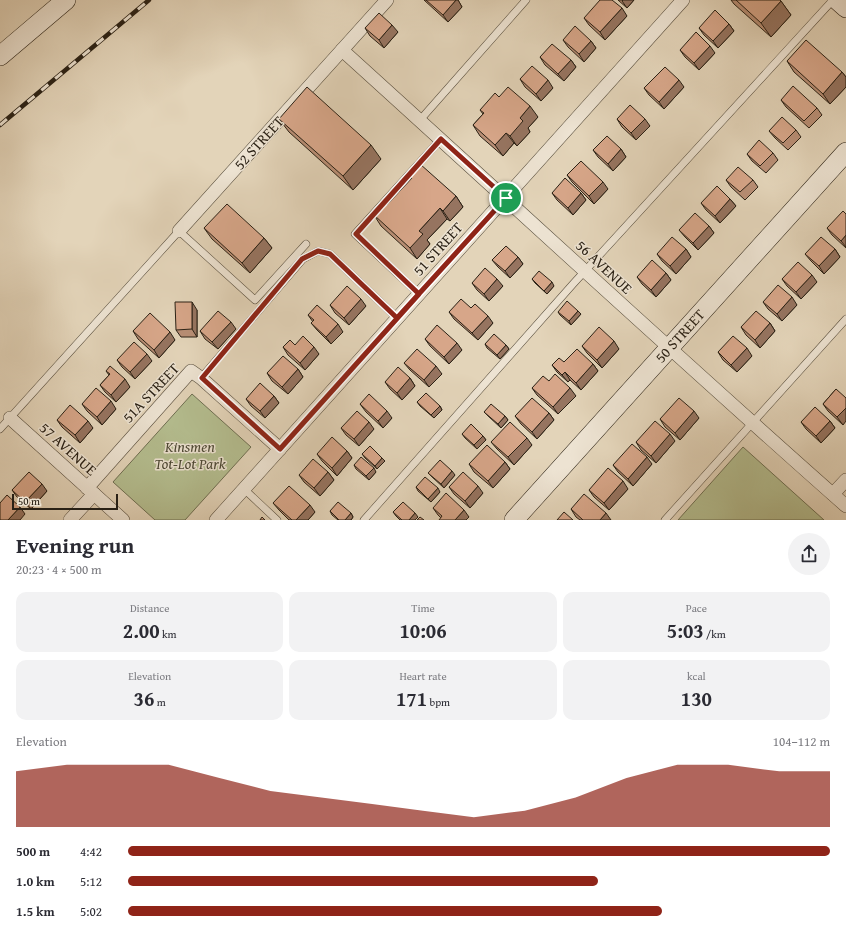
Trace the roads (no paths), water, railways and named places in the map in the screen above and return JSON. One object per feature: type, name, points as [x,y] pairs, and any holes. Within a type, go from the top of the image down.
[{"type":"street","points":[[0,56],[66,0]]},
{"type":"street","name":"52 STREET","points":[[179,231],[386,0]]},
{"type":"street","name":"51 STREET","points":[[216,520],[683,0]]},
{"type":"street","points":[[837,0],[846,8]]},
{"type":"street","name":"56 AVENUE","points":[[342,50],[669,348],[846,506]]},
{"type":"street","name":"50 STREET","points":[[514,520],[846,152]]},
{"type":"street","name":"51A STREET","points":[[91,491],[191,371],[202,378],[280,449]]},
{"type":"street","name":"57 AVENUE","points":[[10,418],[123,520]]},
{"type":"street","points":[[833,494],[846,480]]},
{"type":"street","points":[[70,520],[91,491]]},
{"type":"lane","points":[[420,120],[526,0]]},
{"type":"lane","points":[[364,520],[586,271],[833,0]]},
{"type":"lane","points":[[419,294],[356,234],[441,139]]},
{"type":"lane","points":[[0,429],[179,231],[255,300],[306,244]]},
{"type":"lane","points":[[202,378],[302,259],[318,251],[330,254],[397,318]]},
{"type":"lane","points":[[665,520],[846,319]]},
{"type":"lane","points":[[244,489],[277,520]]},
{"type":"railway","points":[[0,125],[149,0]]},
{"type":"park label","name":"Kinsmen Tot-Lot Park","points":[[190,456]]}]
